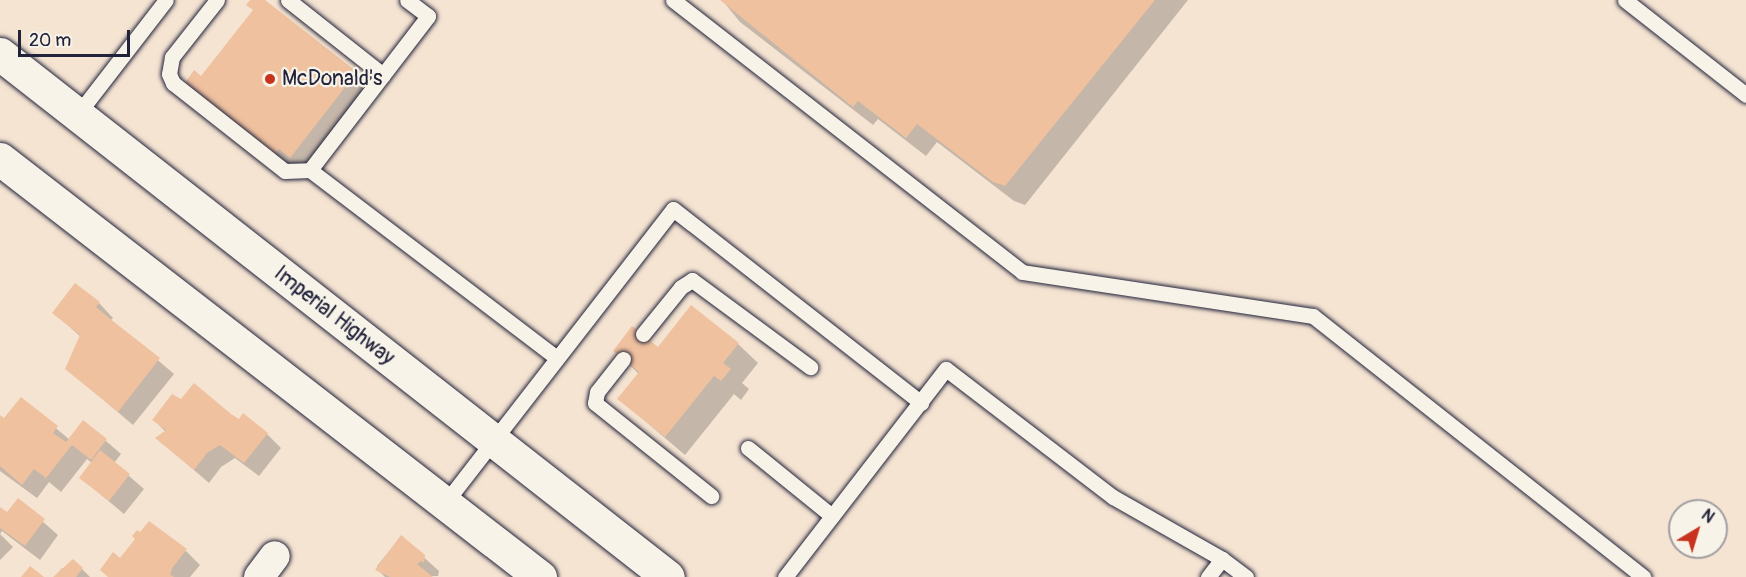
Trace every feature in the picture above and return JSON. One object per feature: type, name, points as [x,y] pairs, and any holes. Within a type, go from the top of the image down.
[{"type":"main road","name":"Imperial Highway","points":[[0,54],[668,577]]},
{"type":"main road","points":[[0,159],[540,577]]},
{"type":"lane","points":[[77,115],[166,0]]},
{"type":"lane","points":[[217,0],[172,57],[169,74],[173,83],[285,171],[310,170],[557,358]]},
{"type":"lane","points":[[288,0],[383,75]]},
{"type":"lane","points":[[310,170],[428,16],[407,0]]},
{"type":"lane","points":[[673,0],[1022,272],[1313,316],[1639,576]]},
{"type":"lane","points":[[1625,0],[1746,95]]},
{"type":"lane","points":[[445,503],[673,209],[921,403]]},
{"type":"lane","points":[[643,334],[681,287],[692,280],[810,368]]},
{"type":"lane","points":[[623,359],[597,392],[596,403],[711,496]]},
{"type":"lane","points":[[785,577],[946,369],[1113,497],[1222,559],[1246,577]]},
{"type":"lane","points":[[748,448],[832,516]]},
{"type":"lane","points":[[1208,577],[1222,559]]},
{"type":"building","name":"McDonald's","points":[[250,0],[265,0],[357,72],[290,158],[279,149],[272,157],[185,83],[194,70],[201,76],[253,10],[246,5]]},
{"type":"building","points":[[720,0],[1155,0],[1005,186],[993,182],[917,124],[906,138],[858,101],[853,107]]},
{"type":"building","points":[[75,283],[100,302],[96,307],[160,358],[118,412],[65,369],[80,335],[52,313]]},
{"type":"building","points":[[691,305],[739,343],[723,363],[731,369],[721,381],[714,376],[665,437],[617,399],[639,372],[613,351],[632,326],[658,347]]},
{"type":"building","points":[[194,383],[231,414],[239,419],[243,413],[268,433],[244,463],[220,445],[207,453],[194,470],[155,438],[166,430],[152,420],[172,394],[181,399]]},
{"type":"building","points":[[21,397],[58,426],[53,433],[66,442],[83,420],[107,439],[91,460],[72,445],[46,478],[34,469],[22,485],[0,466],[0,415],[4,418]]},
{"type":"building","points":[[100,450],[130,474],[109,501],[79,478]]},
{"type":"building","points":[[18,498],[45,519],[25,546],[0,528],[0,507],[7,512]]},
{"type":"building","points":[[149,521],[187,549],[173,567],[170,574],[174,577],[108,577],[100,570],[113,552],[120,558],[135,539],[132,536],[137,530],[140,532]]},
{"type":"building","points":[[401,535],[425,555],[424,563],[421,561],[417,564],[433,577],[390,577],[375,570]]},
{"type":"building","points":[[73,559],[83,568],[76,577],[53,577]]},
{"type":"building","points":[[30,566],[44,577],[21,577]]},
{"type":"place","name":"McDonald's","points":[[270,79]]}]
